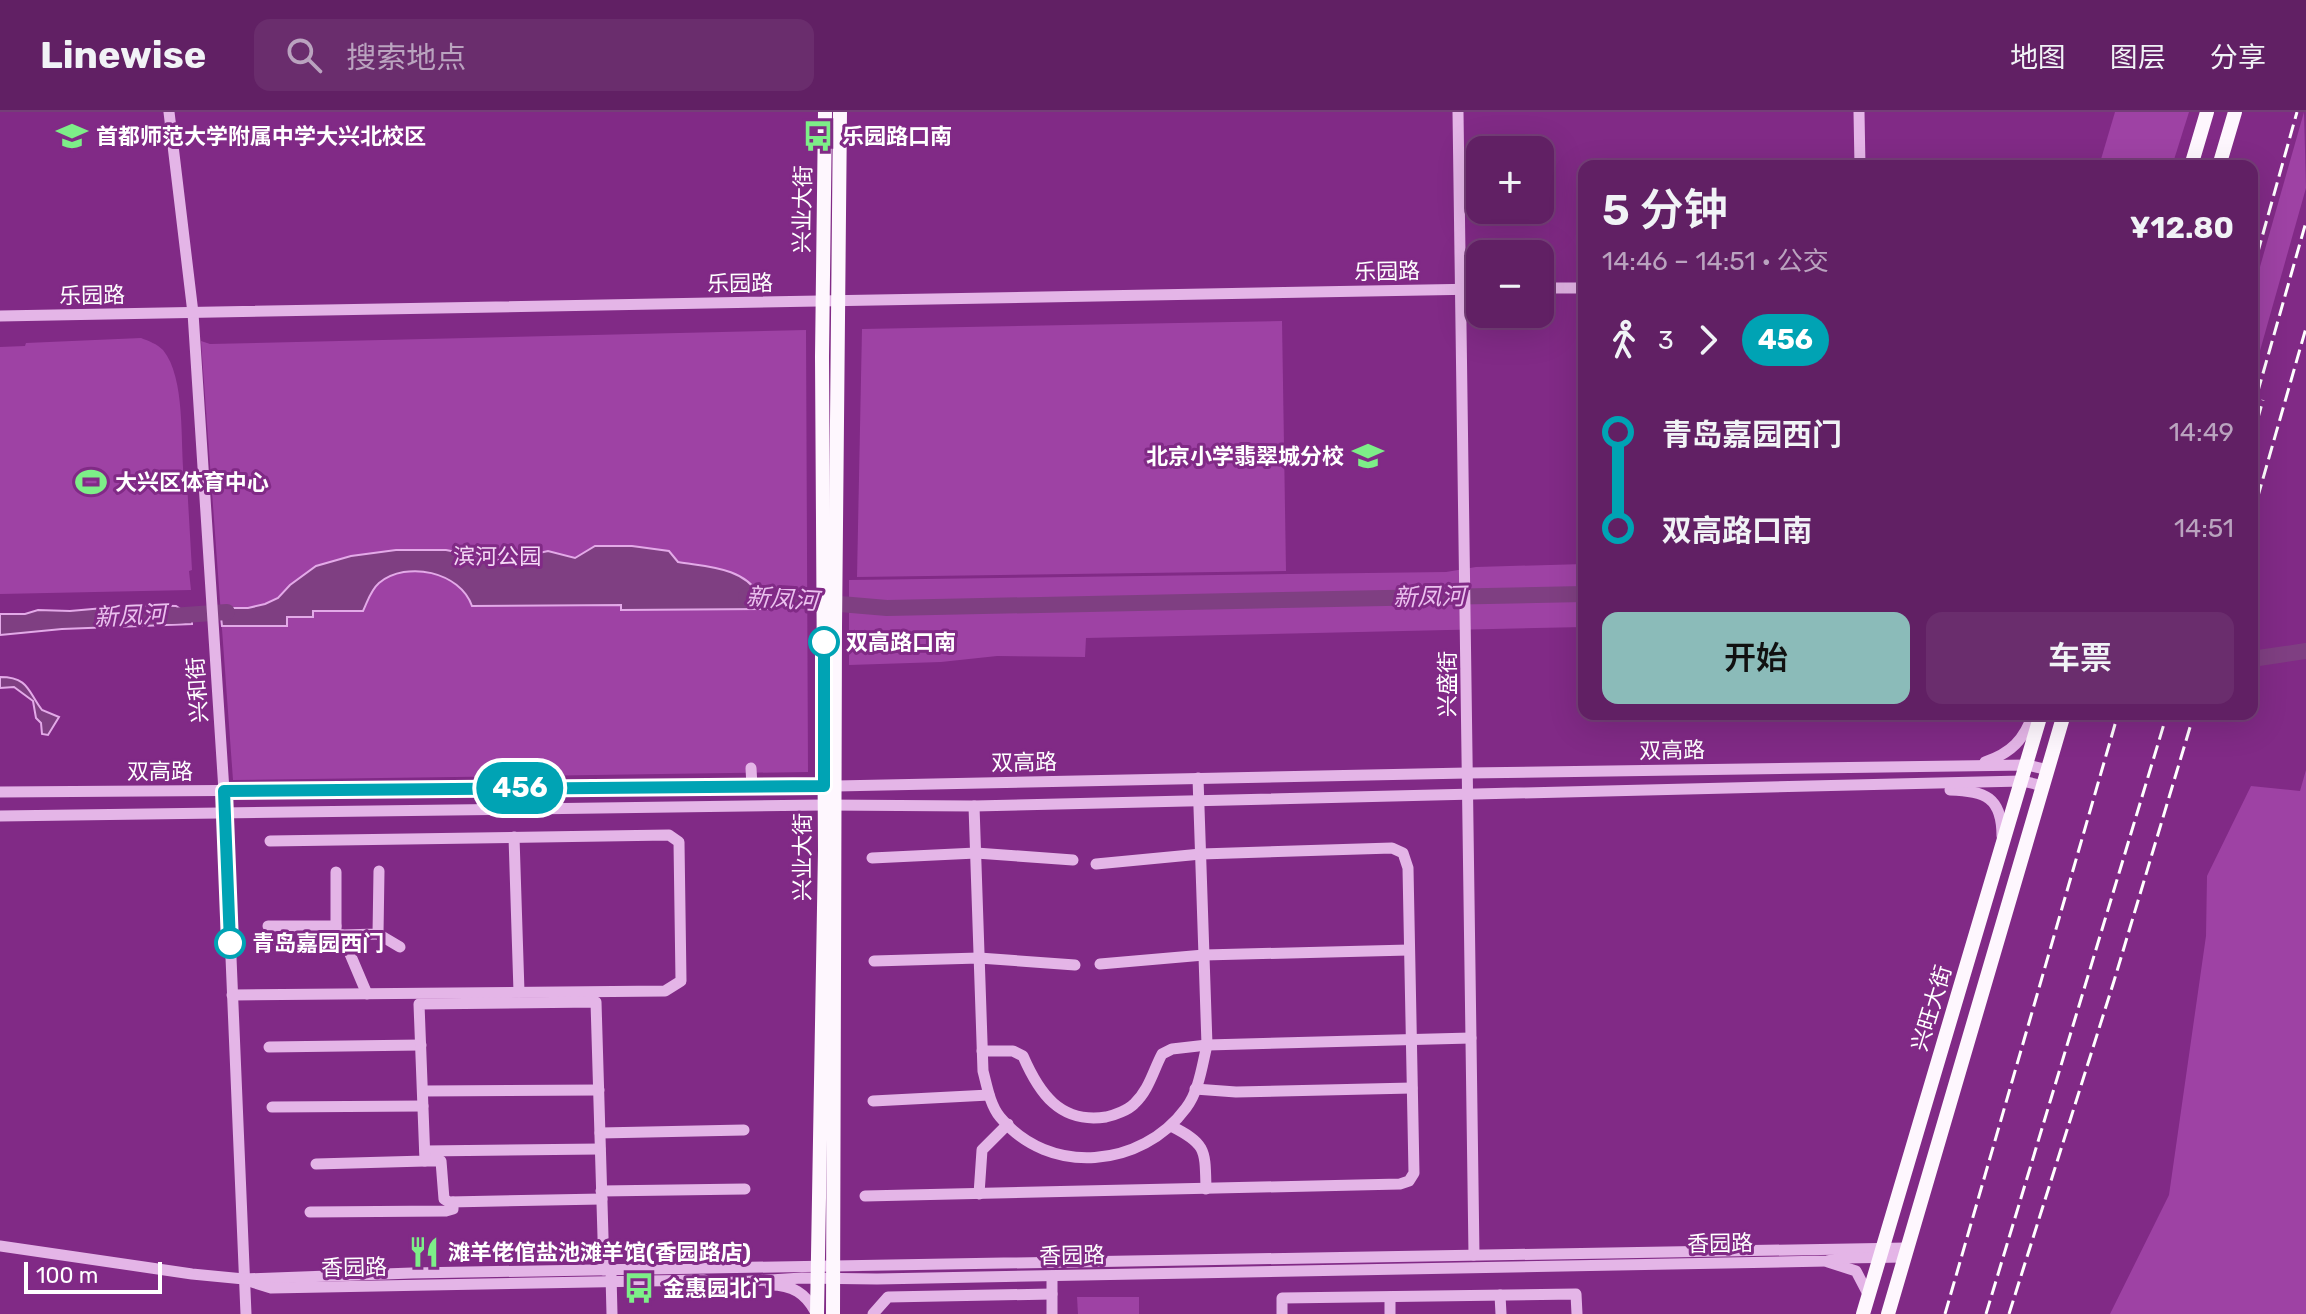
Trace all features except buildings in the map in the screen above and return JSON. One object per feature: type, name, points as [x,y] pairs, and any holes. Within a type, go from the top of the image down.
[{"type":"main road","name":"兴业大街","points":[[825,112],[823,302],[830,590],[833,1314]]},
{"type":"main road","name":"兴业大街","points":[[830,590],[839,301],[840,112]]},
{"type":"main road","points":[[2193,160],[2207,112]]},
{"type":"main road","points":[[2221,160],[2235,112]]},
{"type":"main road","name":"兴旺大街","points":[[1863,1314],[2040,720]]},
{"type":"main road","name":"兴旺大街","points":[[1888,1314],[2062,720]]},
{"type":"main road","points":[[2036,735],[2042,745],[2057,741]]},
{"type":"main road","name":"兴业大街","points":[[817,1314],[830,805]]},
{"type":"main road","points":[[2005,840],[2021,827],[2029,837]]},
{"type":"street","name":"兴和街","points":[[169,112],[193,313],[224,791],[246,1314]]},
{"type":"street","name":"兴盛街","points":[[1458,112],[1474,1255]]},
{"type":"street","points":[[1859,112],[1860,160]]},
{"type":"street","points":[[1554,288],[1578,288]]},
{"type":"street","name":"乐园路","points":[[0,316],[1466,289]]},
{"type":"street","points":[[1976,766],[2002,756],[2015,746],[2031,720]]},
{"type":"street","name":"双高路","points":[[0,792],[830,786],[2027,765],[2048,770]]},
{"type":"street","points":[[751,768],[752,787]]},
{"type":"street","points":[[974,806],[983,1071],[989,1095],[999,1116],[1048,1151],[1094,1159],[1123,1154],[1145,1145],[1171,1126],[1188,1106],[1195,1089],[1207,1045],[1198,778]]},
{"type":"street","name":"双高路","points":[[0,816],[830,805],[974,806],[2022,781],[2044,786]]},
{"type":"street","points":[[1906,784],[1984,794],[1993,801],[2000,814],[2005,840]]},
{"type":"street","points":[[232,995],[665,991],[681,981],[679,842],[669,835],[270,841]]},
{"type":"street","points":[[514,837],[519,992]]},
{"type":"street","points":[[865,1196],[1400,1184],[1409,1181],[1414,1173],[1408,868],[1403,853],[1392,848],[1201,854],[1096,864]]},
{"type":"street","points":[[872,858],[976,853],[1073,860]]},
{"type":"street","points":[[378,934],[379,871]]},
{"type":"street","points":[[336,872],[338,932],[367,994]]},
{"type":"street","points":[[268,926],[378,934],[400,947]]},
{"type":"street","points":[[273,946],[320,945],[331,942],[338,932]]},
{"type":"street","points":[[1100,964],[1204,955],[1409,950]]},
{"type":"street","points":[[874,961],[979,958],[1075,965]]},
{"type":"street","points":[[425,1156],[419,1004],[596,1002],[602,1195],[612,1314]]},
{"type":"street","points":[[982,1051],[1013,1051],[1023,1056],[1033,1079],[1046,1097],[1064,1111],[1089,1120],[1112,1116],[1134,1104],[1151,1081],[1162,1054],[1172,1049],[1207,1045],[1471,1038]]},
{"type":"street","points":[[269,1047],[421,1045]]},
{"type":"street","points":[[1195,1089],[1236,1092],[1412,1088]]},
{"type":"street","points":[[423,1091],[599,1090]]},
{"type":"street","points":[[873,1101],[989,1095]]},
{"type":"street","points":[[272,1107],[423,1106]]},
{"type":"street","points":[[979,1194],[982,1150],[1008,1124]]},
{"type":"street","points":[[1171,1126],[1194,1137],[1203,1149],[1206,1189]]},
{"type":"street","points":[[600,1133],[744,1130]]},
{"type":"street","points":[[316,1164],[600,1149]]},
{"type":"street","points":[[425,1156],[441,1161],[444,1199],[453,1202],[745,1189]]},
{"type":"street","points":[[310,1212],[446,1211],[453,1209],[453,1202]]},
{"type":"street","name":"香园路","points":[[0,1246],[244,1279],[271,1288],[609,1274],[833,1272],[1052,1276],[1827,1261],[1880,1253]]},
{"type":"street","name":"香园路","points":[[833,1272],[1474,1255],[1906,1252]]},
{"type":"street","points":[[1827,1261],[1856,1271],[1868,1294]]},
{"type":"street","name":"香园路","points":[[609,1274],[720,1283],[754,1282],[817,1272]]},
{"type":"street","points":[[1052,1276],[1052,1314]]},
{"type":"street","points":[[754,1282],[797,1290],[811,1303],[817,1314]]},
{"type":"street","points":[[873,1314],[888,1297],[1052,1294]]},
{"type":"street","points":[[1282,1314],[1282,1298],[1576,1294],[1577,1314]]},
{"type":"street","points":[[1500,1295],[1501,1314]]},
{"type":"street","points":[[1390,1297],[1390,1314]]},
{"type":"green space","points":[[2115,112],[2189,112],[2174,160],[2101,160]]},
{"type":"green space","points":[[2304,112],[2306,188],[2258,358],[2258,274]]},
{"type":"green space","points":[[1282,321],[1286,571],[857,577],[862,329]]},
{"type":"green space","name":"滨河公园","points":[[806,330],[808,772],[233,780],[201,341],[210,344]]},
{"type":"green space","name":"大兴区体育中心","points":[[141,338],[163,350],[170,362],[179,394],[182,483],[187,483],[191,590],[0,594],[0,347]]},
{"type":"green space","points":[[1578,564],[1578,627],[1086,638],[1085,657],[997,656],[941,662],[849,665],[849,580],[1446,572],[1476,567]]},
{"type":"green space","points":[[2306,770],[2306,1314],[2110,1314],[2169,1195],[2206,936],[2207,876],[2251,786],[2300,791]]},
{"type":"green space","points":[[1077,1297],[1139,1297],[1139,1314],[1078,1314]]},
{"type":"water","points":[[595,546],[632,546],[669,551],[678,562],[734,574],[744,579],[759,595],[767,595],[767,609],[621,610],[621,605],[472,606],[466,594],[456,585],[432,573],[418,571],[391,576],[379,583],[363,611],[313,611],[313,617],[287,617],[287,626],[222,626],[220,608],[248,608],[265,604],[278,598],[316,566],[351,556],[396,550],[446,550],[503,561],[548,551],[575,558]]},
{"type":"water","points":[[138,605],[176,606],[192,617],[192,624],[62,629],[0,635],[0,614]]},
{"type":"water","points":[[0,677],[22,683],[42,710],[59,717],[48,735],[42,734],[33,701],[14,687],[0,688]]},
{"type":"waterway","name":"新凤河","points":[[746,596],[887,608],[1578,594]]},
{"type":"waterway","name":"新凤河","points":[[171,616],[227,612]]},
{"type":"waterway","name":"新凤河","points":[[2258,658],[2306,651]]},
{"type":"railway","points":[[2258,252],[2297,112]]},
{"type":"railway","points":[[2258,391],[2306,222]]},
{"type":"railway","points":[[2258,496],[2306,328]]},
{"type":"railway","points":[[2258,418],[2263,400]]},
{"type":"railway","points":[[1945,1314],[2116,720]]},
{"type":"railway","points":[[1986,1314],[2165,720]]},
{"type":"railway","points":[[2009,1314],[2192,720]]},
{"type":"bus line","name":"456","points":[[230,943],[224,791],[824,786],[824,642]]},
{"type":"place","name":"首都师范大学附属中学大兴北校区","points":[[72,136]]},
{"type":"place","name":"乐园路口南","points":[[818,136]]},
{"type":"place","name":"北京小学翡翠城分校","points":[[1368,456]]},
{"type":"place","name":"大兴区体育中心","points":[[91,482]]},
{"type":"place","name":"双高路口南","points":[[824,642]]},
{"type":"place","name":"青岛嘉园西门","points":[[230,943]]},
{"type":"place","name":"滩羊佬倌盐池滩羊馆(香园路店)","points":[[424,1252]]},
{"type":"place","name":"金惠园北门","points":[[639,1288]]}]
